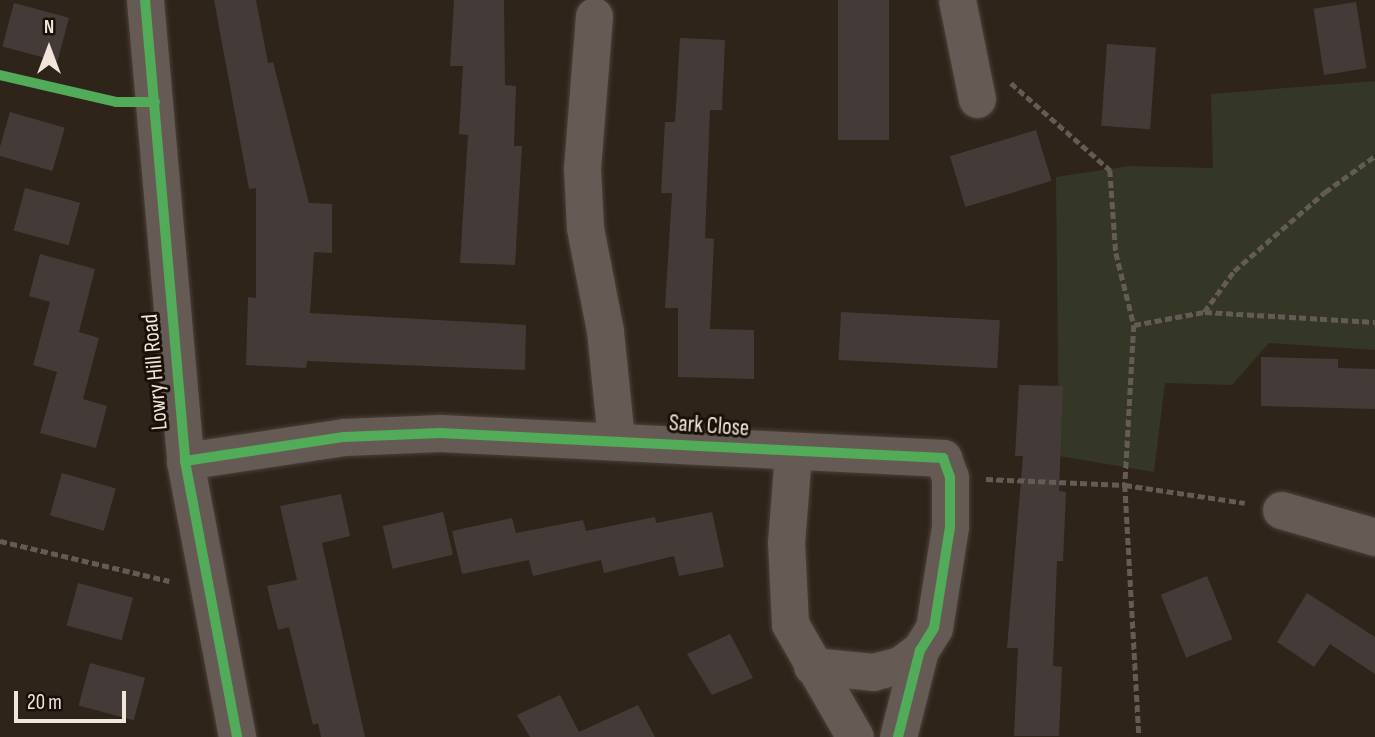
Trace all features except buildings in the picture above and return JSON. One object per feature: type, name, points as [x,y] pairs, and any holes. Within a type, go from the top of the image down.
[{"type":"street","name":"Lowry Hill Road","points":[[145,0],[185,461],[206,590],[237,737]]},
{"type":"street","points":[[957,0],[977,99]]},
{"type":"street","points":[[594,16],[582,168],[584,228],[605,331],[616,440]]},
{"type":"street","name":"Sark Close","points":[[185,461],[344,438],[440,432],[616,440],[793,454],[943,458],[950,477]]},
{"type":"street","points":[[793,454],[786,590],[790,624],[855,737]]},
{"type":"street","points":[[898,737],[920,650],[934,628],[950,527],[950,477]]},
{"type":"street","points":[[1281,510],[1375,537]]},
{"type":"street","points":[[812,666],[873,672],[900,665],[920,650]]},
{"type":"path","points":[[1012,83],[1110,170],[1116,253],[1134,325],[1125,485],[1139,737]]},
{"type":"path","points":[[1204,312],[1234,271],[1325,192],[1375,156]]},
{"type":"path","points":[[1134,325],[1204,312],[1375,322]]},
{"type":"path","points":[[950,477],[1125,485],[1204,494],[1281,510]]},
{"type":"path","points":[[0,541],[206,590]]},
{"type":"green space","points":[[1375,81],[1375,350],[1269,343],[1232,385],[1165,383],[1154,472],[1059,456],[1056,177],[1129,166],[1213,168],[1211,94]]},
{"type":"cycle path","points":[[145,0],[185,461],[237,737]]},
{"type":"cycle path","points":[[0,75],[116,102],[155,102]]},
{"type":"cycle path","points":[[185,461],[344,437],[440,433],[943,458],[950,477],[950,527],[934,628],[920,650],[898,737]]}]
